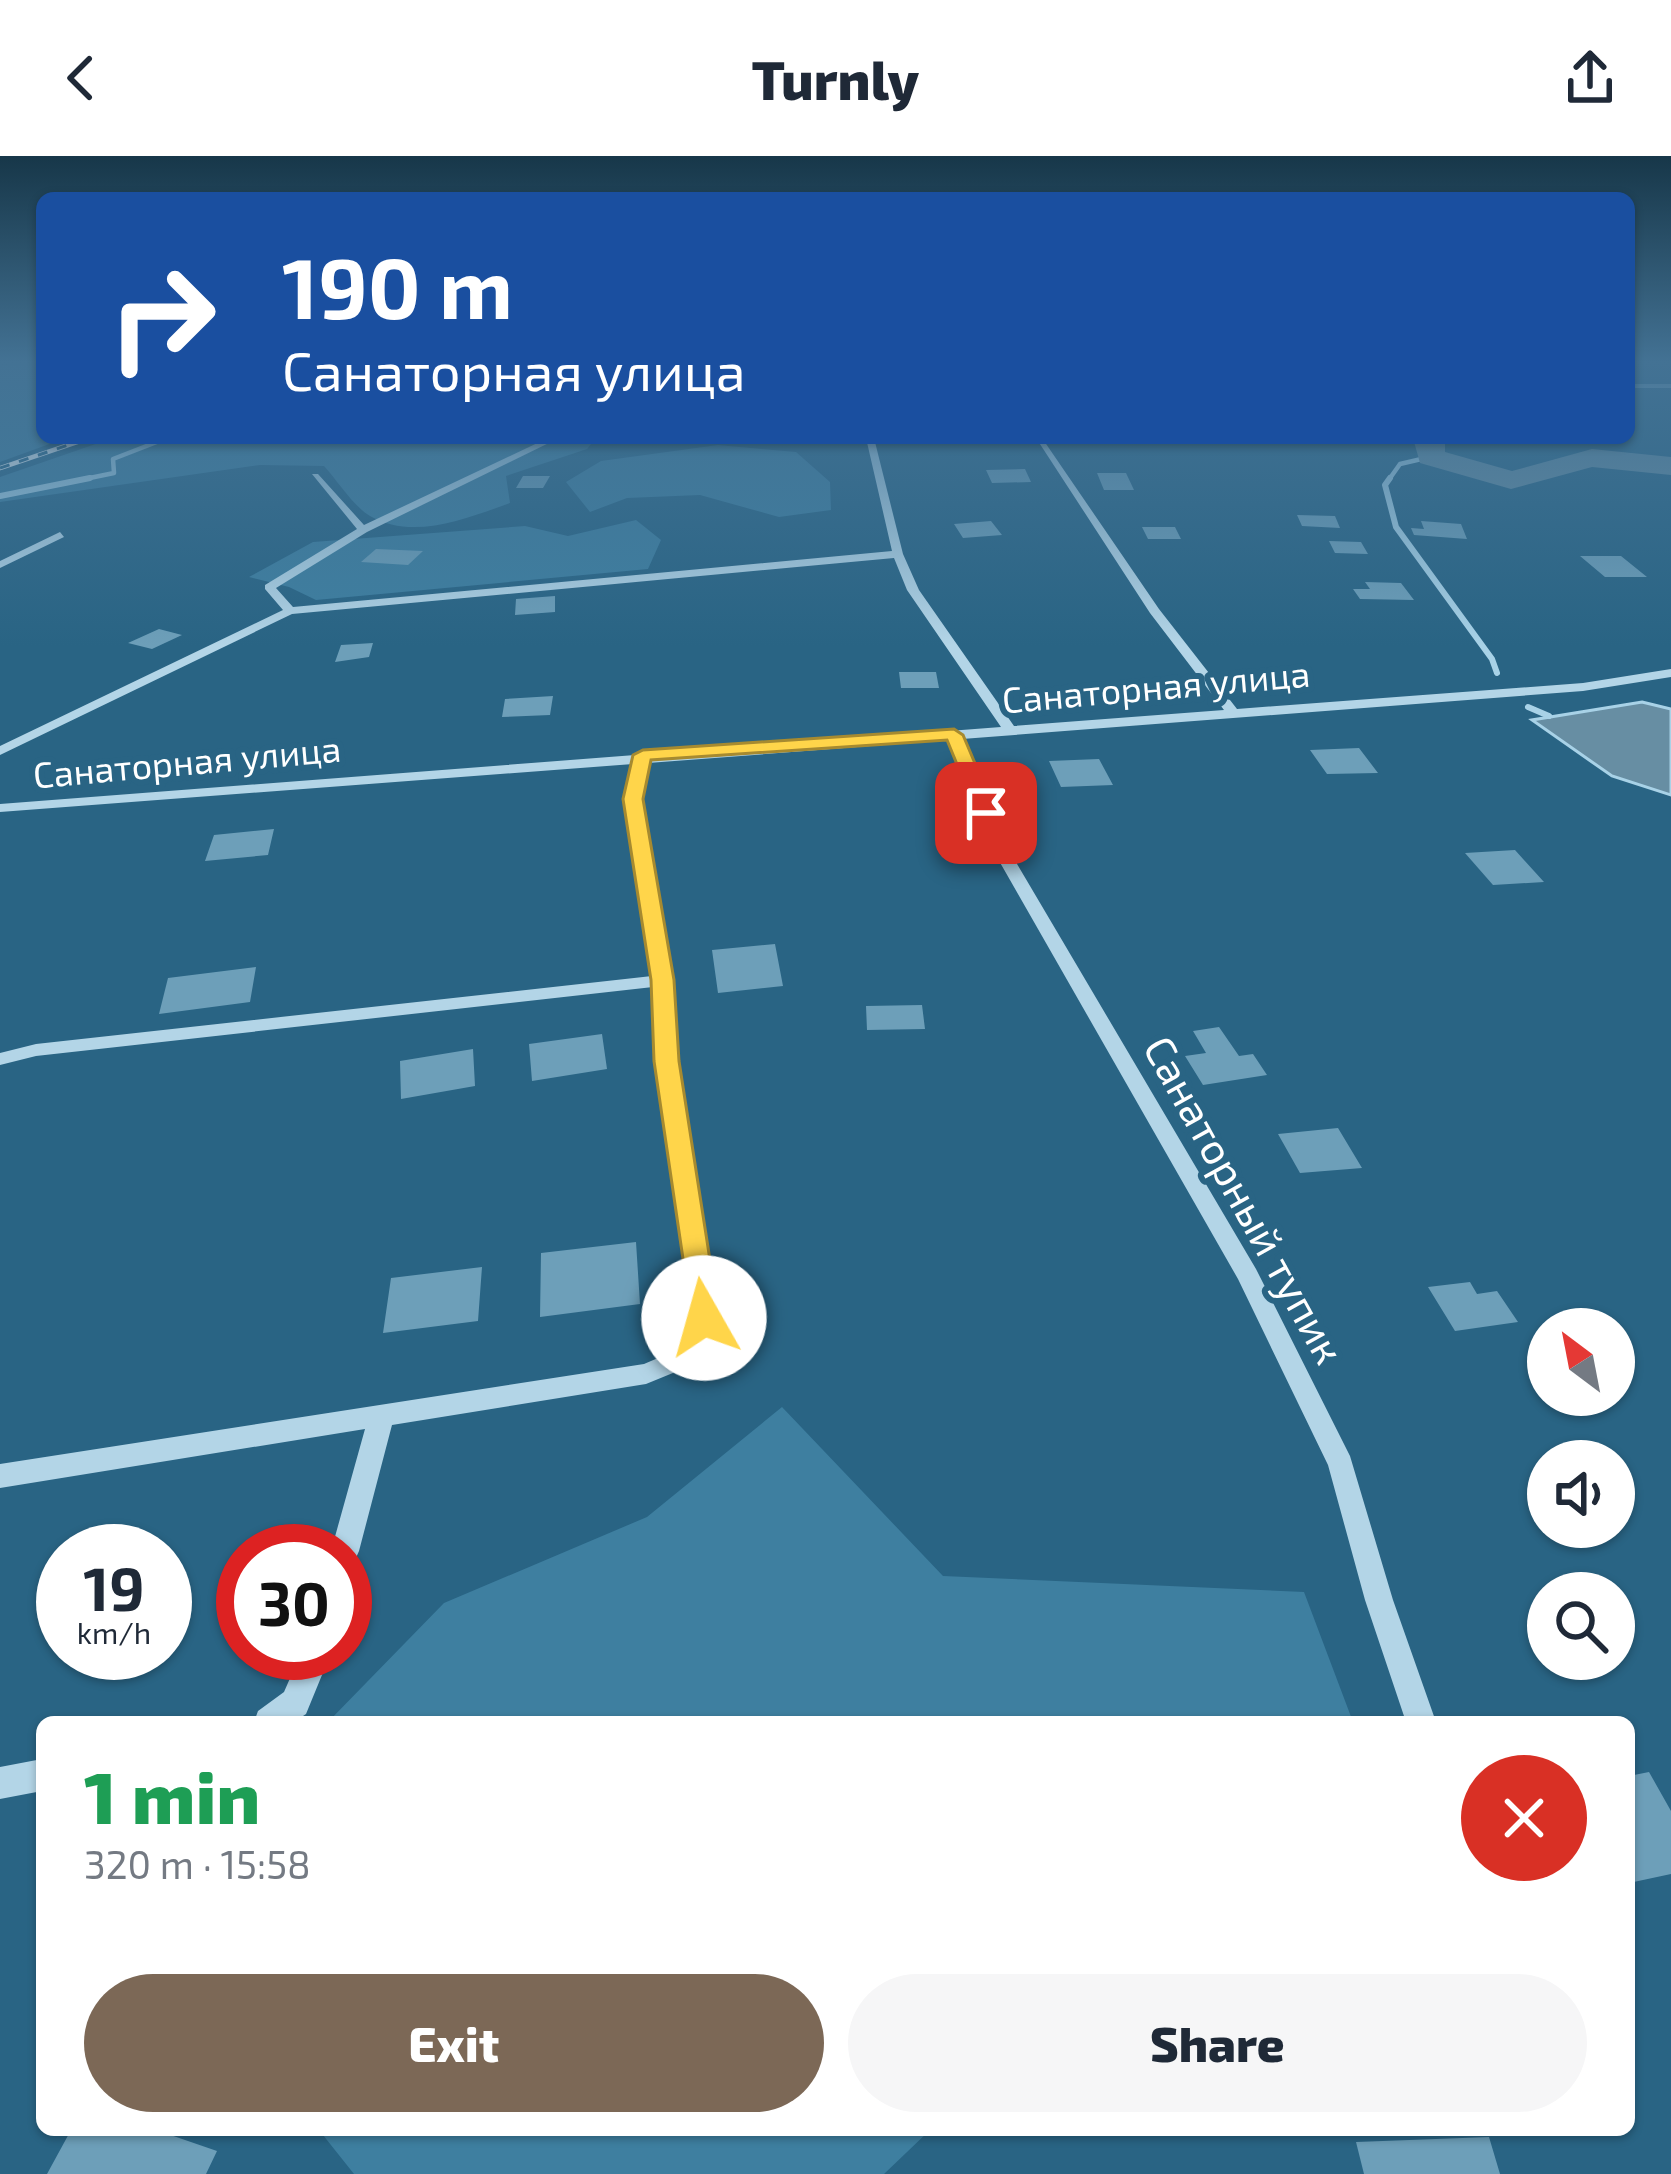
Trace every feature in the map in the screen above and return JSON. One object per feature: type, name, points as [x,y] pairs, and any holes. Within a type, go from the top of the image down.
[{"type":"street","points":[[290,610],[269,587],[363,530],[513,458]]},
{"type":"street","points":[[875,458],[898,554],[913,590],[1009,729]]},
{"type":"street","points":[[1054,458],[1154,611],[1232,712]]},
{"type":"street","points":[[315,476],[363,530]]},
{"type":"street","points":[[0,565],[61,535]]},
{"type":"street","points":[[0,752],[290,610],[898,554]]},
{"type":"street","name":"Санаторная улица","points":[[0,808],[643,755],[1583,688],[1671,673]]},
{"type":"street","name":"Санаторный тупик","points":[[954,735],[1002,852],[1248,1275],[1341,1464],[1379,1600],[1419,1716]]},
{"type":"street","points":[[0,1476],[646,1374],[681,1360],[704,1318],[666,1061],[662,980],[633,799],[643,755]]},
{"type":"street","points":[[0,1059],[36,1050],[662,980]]},
{"type":"street","points":[[352,1524],[381,1419]]},
{"type":"street","points":[[277,1716],[296,1702],[305,1680]]},
{"type":"street","points":[[0,1783],[36,1776]]},
{"type":"shaded area","points":[[55,458],[559,458],[506,476],[510,503],[422,527],[404,527],[370,516],[324,466],[260,465],[0,502],[0,477]]},
{"type":"shaded area","points":[[803,458],[830,482],[831,510],[779,517],[700,495],[627,498],[590,512],[566,482],[601,461]]},
{"type":"shaded area","points":[[636,520],[661,540],[648,569],[316,600],[249,577],[313,542],[525,526],[568,536]]},
{"type":"shaded area","points":[[1642,702],[1671,709],[1671,795],[1612,776],[1532,720]]},
{"type":"shaded area","points":[[782,1407],[943,1576],[1304,1592],[1351,1716],[334,1716],[444,1603],[647,1517]]},
{"type":"shaded area","points":[[324,2136],[924,2136],[884,2174],[354,2174]]},
{"type":"building","points":[[1025,469],[1031,482],[992,483],[986,470]]},
{"type":"building","points":[[1097,473],[1126,473],[1134,490],[1104,490]]},
{"type":"building","points":[[523,476],[550,476],[543,488],[516,488]]},
{"type":"building","points":[[1297,515],[1335,516],[1340,528],[1302,526]]},
{"type":"building","points":[[991,521],[1002,535],[963,538],[954,524]]},
{"type":"building","points":[[1421,521],[1461,524],[1467,539],[1414,535],[1411,528],[1424,529]]},
{"type":"building","points":[[1142,527],[1175,527],[1181,539],[1148,539]]},
{"type":"building","points":[[1329,541],[1361,542],[1368,554],[1335,553]]},
{"type":"building","points":[[376,549],[423,551],[408,565],[361,562]]},
{"type":"building","points":[[1580,556],[1621,556],[1647,577],[1605,577]]},
{"type":"building","points":[[1365,582],[1401,583],[1414,600],[1360,599],[1353,589],[1370,589]]},
{"type":"building","points":[[555,596],[555,612],[515,615],[516,599]]},
{"type":"building","points":[[159,629],[182,635],[152,649],[128,643]]},
{"type":"building","points":[[373,643],[369,657],[335,662],[341,645]]},
{"type":"building","points":[[899,672],[936,672],[939,688],[901,688]]},
{"type":"building","points":[[553,696],[550,715],[502,717],[505,699]]},
{"type":"building","points":[[1359,748],[1378,773],[1327,774],[1310,750]]},
{"type":"building","points":[[1099,759],[1113,785],[1061,787],[1049,761]]},
{"type":"building","points":[[274,829],[268,855],[205,861],[214,835]]},
{"type":"building","points":[[1515,850],[1544,882],[1493,885],[1465,853]]},
{"type":"building","points":[[775,944],[783,986],[718,993],[712,950]]},
{"type":"building","points":[[256,967],[250,1002],[159,1014],[168,978]]},
{"type":"building","points":[[922,1005],[925,1029],[867,1030],[866,1006]]},
{"type":"building","points":[[1219,1027],[1239,1056],[1253,1054],[1267,1075],[1203,1085],[1185,1056],[1206,1053],[1193,1031]]},
{"type":"building","points":[[602,1034],[607,1069],[532,1081],[529,1044]]},
{"type":"building","points":[[473,1049],[475,1086],[401,1099],[400,1061]]},
{"type":"building","points":[[1338,1128],[1362,1168],[1300,1173],[1278,1134]]},
{"type":"building","points":[[636,1242],[640,1304],[540,1317],[541,1253]]},
{"type":"building","points":[[482,1267],[478,1321],[383,1333],[391,1278]]},
{"type":"building","points":[[1470,1282],[1477,1294],[1497,1291],[1518,1322],[1455,1331],[1428,1287]]},
{"type":"building","points":[[1649,1772],[1671,1811],[1671,1874],[1635,1882],[1635,1775]]},
{"type":"building","points":[[68,2136],[173,2136],[217,2151],[206,2174],[47,2174]]},
{"type":"building","points":[[1489,2137],[1500,2174],[1364,2174],[1356,2142]]},
{"type":"waterway","points":[[75,481],[114,473],[115,458]]},
{"type":"waterway","points":[[1388,481],[1400,464],[1425,458]]},
{"type":"waterway","points":[[1434,458],[1511,480],[1591,458]]},
{"type":"waterway","points":[[1594,458],[1671,466]]},
{"type":"waterway","points":[[75,481],[90,478]]},
{"type":"waterway","points":[[1390,478],[1385,485],[1396,527],[1492,659],[1497,673]]},
{"type":"waterway","points":[[0,496],[75,481]]},
{"type":"waterway","points":[[1528,707],[1549,716]]},
{"type":"railway","points":[[0,468],[29,458]]},
{"type":"route","points":[[704,1318],[666,1061],[662,980],[633,799],[643,755],[954,735],[986,813]]}]
